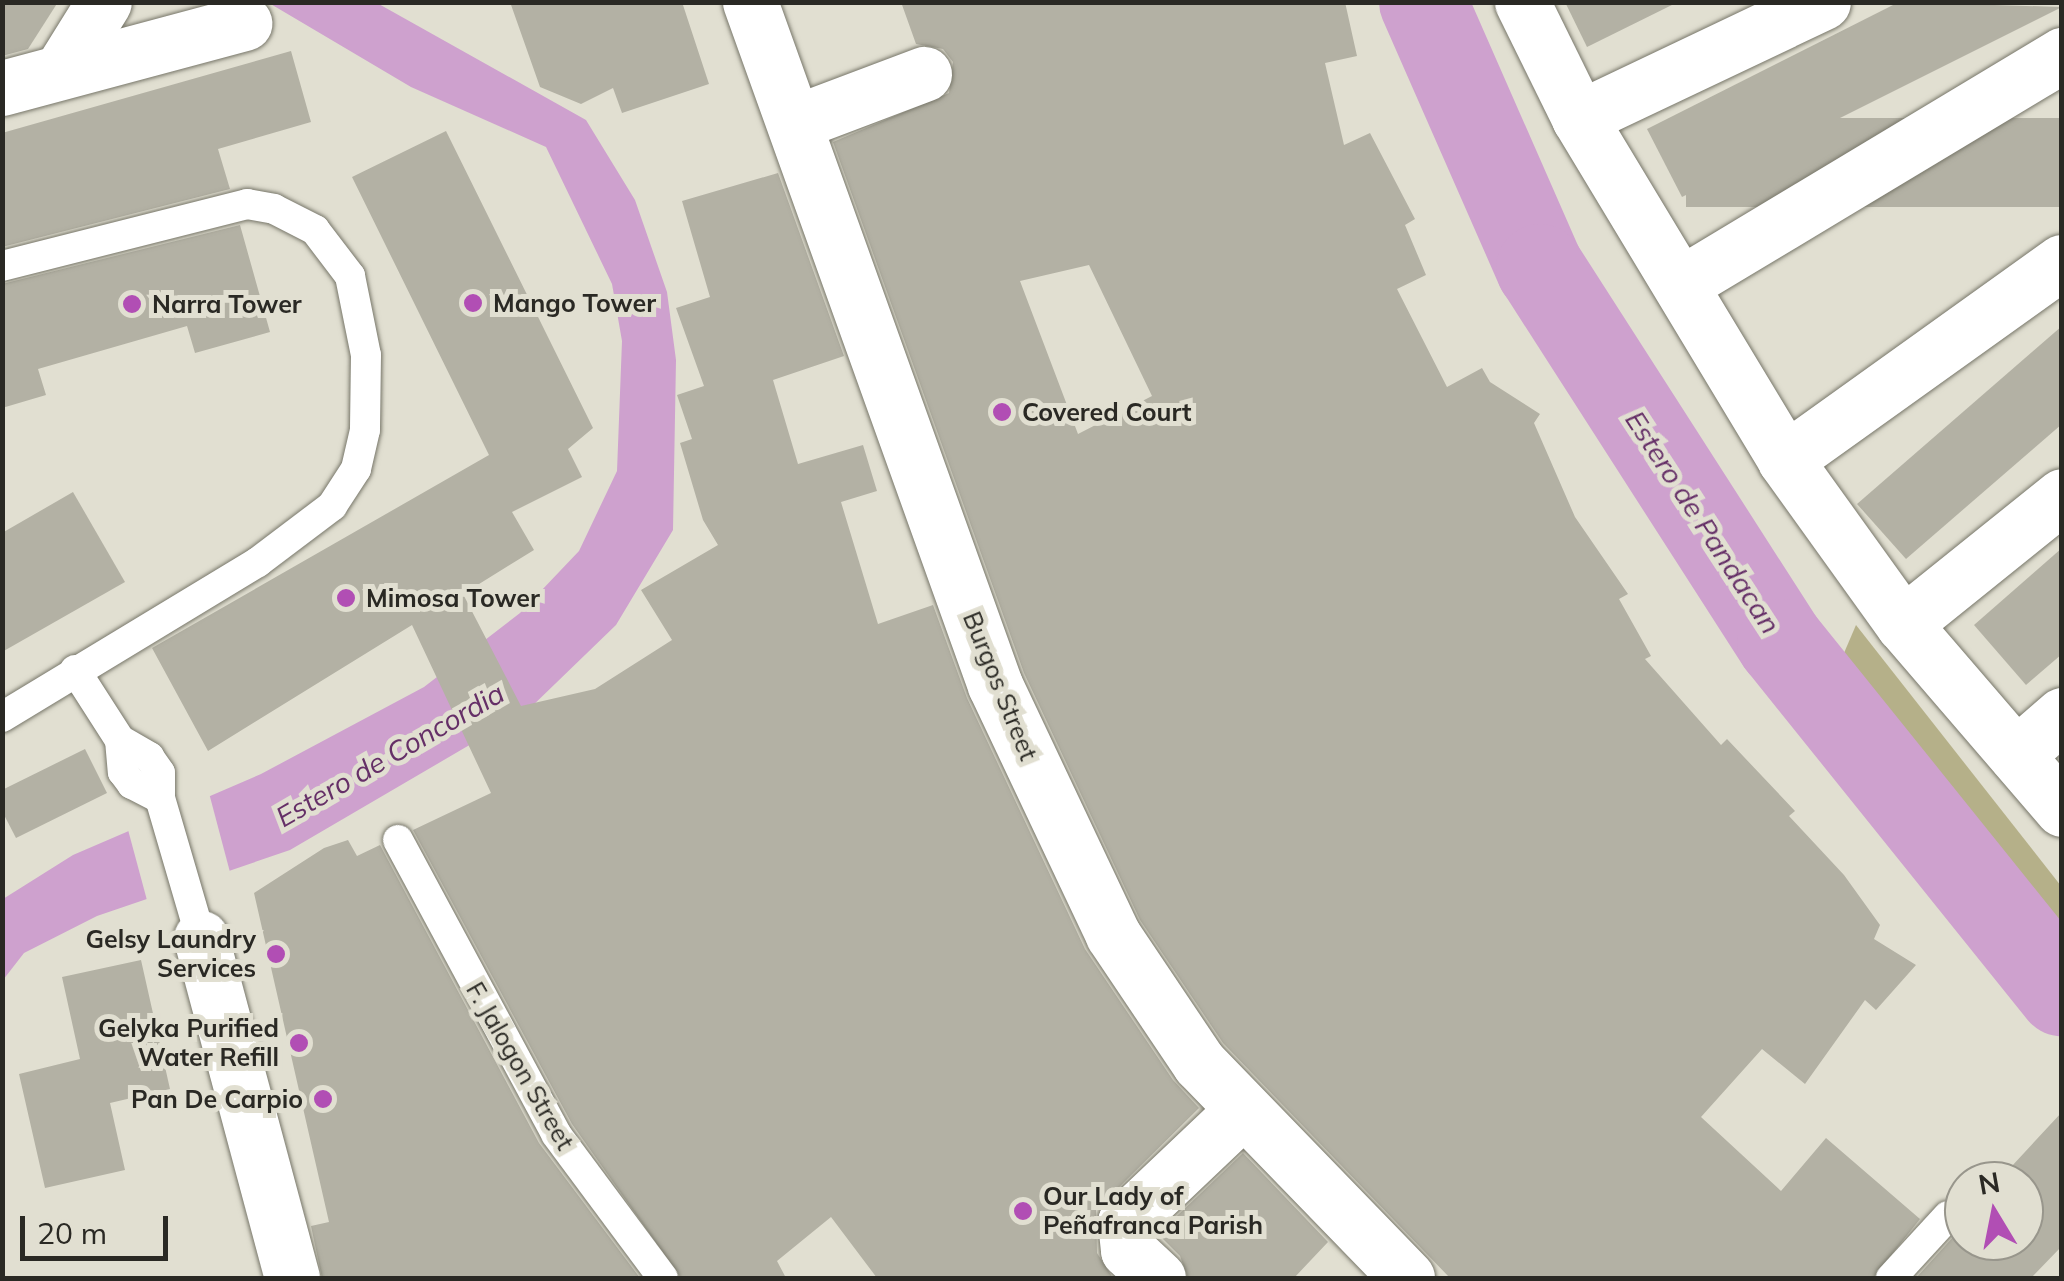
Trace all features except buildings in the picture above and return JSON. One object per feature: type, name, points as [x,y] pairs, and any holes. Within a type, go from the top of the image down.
[{"type":"street","points":[[61,70],[104,2]]},
{"type":"street","name":"Burgos Street","points":[[750,2],[994,685],[1113,934],[1199,1062],[1408,1278]]},
{"type":"street","points":[[1522,2],[1580,118],[1785,460],[1903,624],[2062,809]]},
{"type":"street","points":[[1580,118],[1824,2]]},
{"type":"street","points":[[2,88],[244,23]]},
{"type":"street","points":[[1680,284],[2062,55]]},
{"type":"street","points":[[794,123],[924,74]]},
{"type":"street","points":[[1785,460],[2062,262]]},
{"type":"street","points":[[1903,624],[2062,496]]},
{"type":"street","points":[[2016,754],[2062,715]]},
{"type":"street","points":[[199,928],[292,1278]]},
{"type":"street","points":[[1158,1278],[1128,1250],[1125,1222],[1243,1110]]},
{"type":"lane","points":[[2,266],[248,204],[274,208],[315,230],[350,276],[366,356],[365,430],[356,469],[332,506],[258,562],[2,717]]},
{"type":"lane","points":[[75,670],[120,740],[149,756],[160,773],[162,802],[199,928]]},
{"type":"lane","name":"F. Jalogon Street","points":[[398,840],[556,1134],[663,1278]]},
{"type":"lane","points":[[1890,1278],[1944,1220]]},
{"type":"shaded area","points":[[1856,625],[2061,886],[2061,935],[1931,789],[1844,653]]},
{"type":"water","name":"Estero de Concordia","points":[[269,3],[377,3],[586,120],[635,200],[667,292],[676,360],[673,530],[616,625],[526,712],[290,850],[97,916],[24,953],[3,980],[3,899],[73,855],[261,774],[424,687],[520,613],[579,551],[617,471],[622,341],[612,284],[546,147],[411,87]]},
{"type":"pier","points":[[209,793],[231,876],[148,904],[127,826]]},
{"type":"waterway","name":"Estero de Pandacan","points":[[1423,2],[1540,268],[1781,643],[2062,992]]},
{"type":"place","name":"Mango Tower","points":[[473,303]]},
{"type":"place","name":"Narra Tower","points":[[132,304]]},
{"type":"place","name":"Covered Court","points":[[1002,412]]},
{"type":"place","name":"Mimosa Tower","points":[[346,598]]},
{"type":"place","name":"Gelsy Laundry Services","points":[[276,954]]},
{"type":"place","name":"Gelyka Purified Water Refill","points":[[299,1043]]},
{"type":"place","name":"Pan De Carpio","points":[[323,1099]]},
{"type":"place","name":"Our Lady of Peñafranca Parish","points":[[1023,1211]]}]
